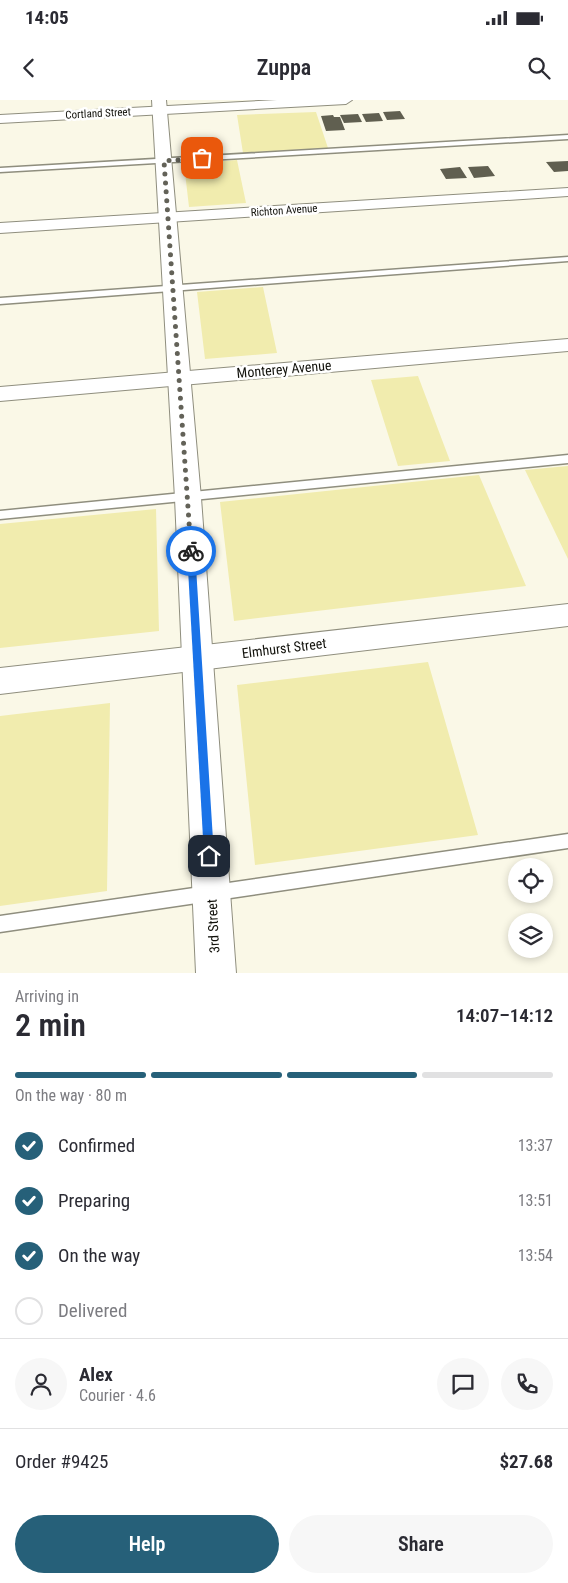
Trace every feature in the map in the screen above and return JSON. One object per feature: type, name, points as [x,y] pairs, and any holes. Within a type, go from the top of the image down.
[{"type":"street","name":"Cortland Street","points":[[0,119],[160,105],[346,100]]},
{"type":"street","name":"3rd Street","points":[[160,105],[188,498],[216,973]]},
{"type":"street","name":"Richton Avenue","points":[[0,228],[568,192]]},
{"type":"street","name":"Monterey Avenue","points":[[0,394],[568,345]]},
{"type":"street","name":"Elmhurst Street","points":[[0,681],[568,615]]},
{"type":"lane","points":[[0,170],[568,137]]},
{"type":"lane","points":[[0,301],[568,259]]},
{"type":"lane","points":[[0,515],[188,498],[568,459]]},
{"type":"lane","points":[[0,924],[568,841]]},
{"type":"shaded area","points":[[316,112],[328,148],[243,153],[237,115]]},
{"type":"shaded area","points":[[237,160],[246,203],[189,207],[184,164]]},
{"type":"shaded area","points":[[263,287],[277,353],[205,359],[197,292]]},
{"type":"shaded area","points":[[418,376],[450,461],[398,466],[371,380]]},
{"type":"shaded area","points":[[568,466],[568,559],[525,470]]},
{"type":"shaded area","points":[[479,475],[526,586],[234,621],[220,502]]},
{"type":"shaded area","points":[[156,509],[159,631],[0,648],[0,524]]},
{"type":"shaded area","points":[[428,662],[478,835],[255,865],[237,685]]},
{"type":"shaded area","points":[[110,703],[107,891],[0,906],[0,716]]},
{"type":"building","points":[[400,111],[405,119],[387,120],[383,112]]},
{"type":"building","points":[[379,113],[383,121],[366,122],[362,114]]},
{"type":"building","points":[[358,114],[362,122],[344,123],[340,115]]},
{"type":"building","points":[[333,115],[334,117],[340,117],[345,130],[326,131],[321,116]]},
{"type":"building","points":[[568,161],[568,171],[554,172],[546,162]]},
{"type":"building","points":[[488,166],[495,176],[474,178],[468,167]]},
{"type":"building","points":[[460,167],[467,178],[446,179],[440,169]]},
{"type":"way so far","points":[[191,551],[164,161],[202,158]]},
{"type":"route","points":[[191,551],[209,856]]}]
